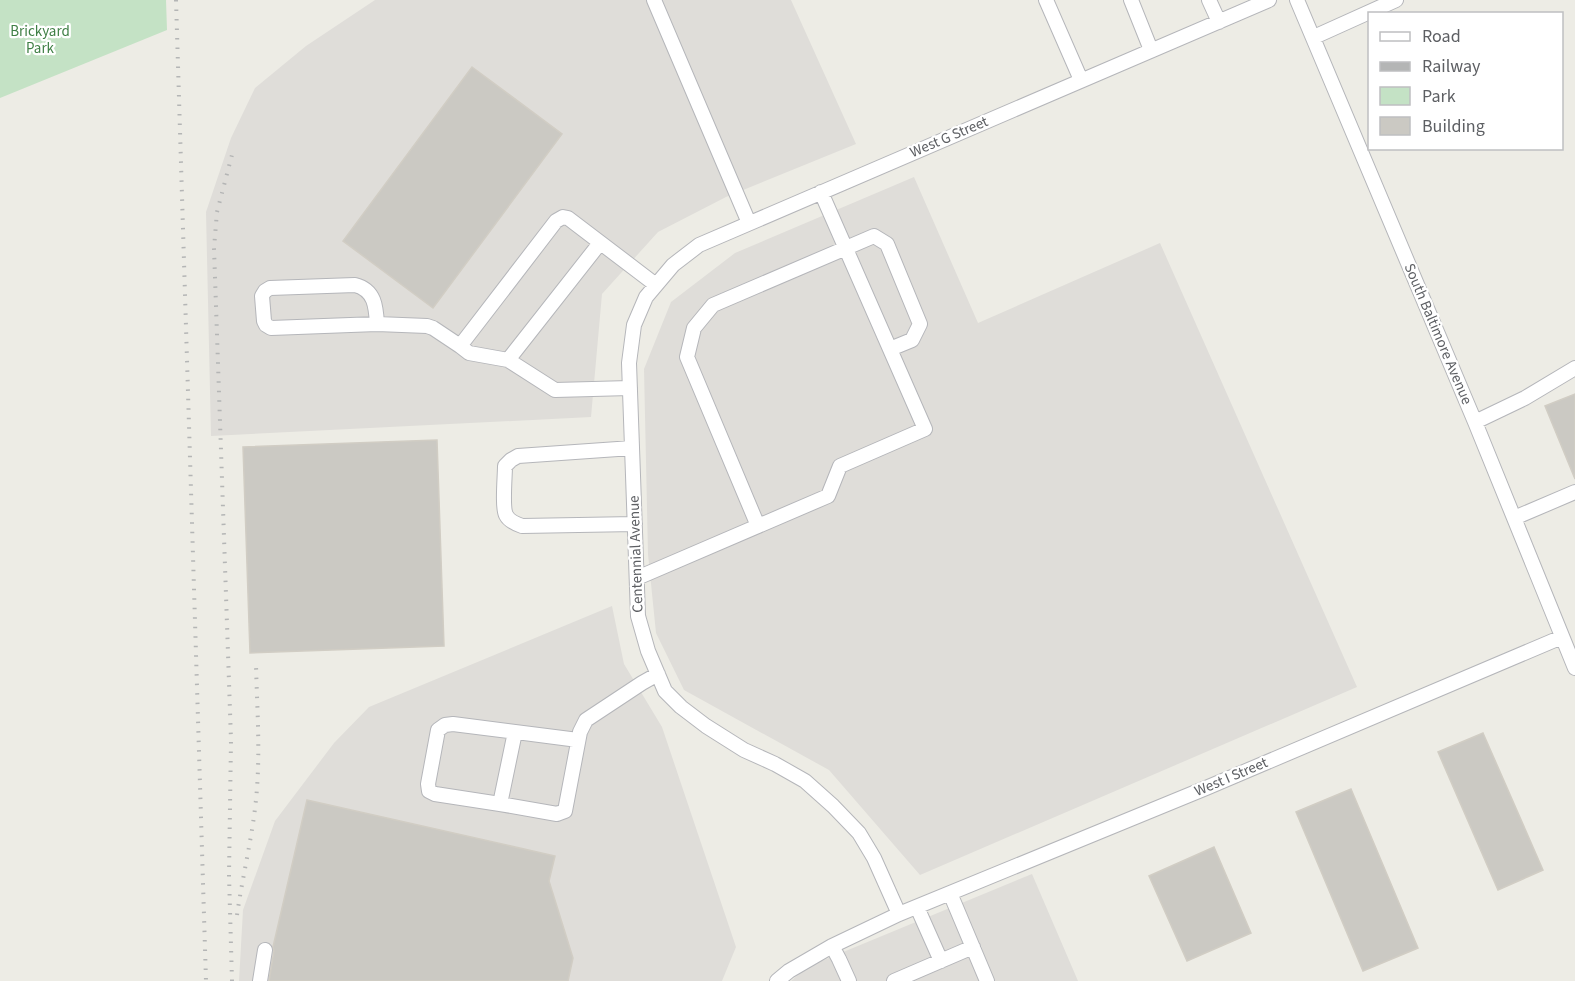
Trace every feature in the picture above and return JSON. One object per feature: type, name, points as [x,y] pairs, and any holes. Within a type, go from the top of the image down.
[{"type":"street","points":[[654,0],[749,223]]},
{"type":"street","points":[[1046,0],[1081,80]]},
{"type":"street","points":[[1131,0],[1151,50]]},
{"type":"street","points":[[1209,0],[1219,22]]},
{"type":"street","name":"West G Street","points":[[646,297],[673,264],[699,245],[1269,0]]},
{"type":"street","name":"South Baltimore Avenue","points":[[1298,0],[1575,668]]},
{"type":"street","points":[[1369,12],[1396,0]]},
{"type":"street","points":[[1314,37],[1368,13]]},
{"type":"street","points":[[636,578],[828,496],[840,466],[925,429],[821,192]]},
{"type":"street","points":[[460,346],[556,221],[563,217],[656,285]]},
{"type":"street","points":[[758,526],[687,357],[694,328],[713,305],[874,236],[887,243],[920,324],[912,339],[890,349]]},
{"type":"street","points":[[508,360],[600,243]]},
{"type":"street","points":[[377,324],[374,299],[363,287],[356,285],[270,288],[262,297],[264,321],[266,326],[271,328],[377,324],[427,326],[469,353],[508,360],[555,390],[630,388]]},
{"type":"street","name":"Centennial Avenue","points":[[646,297],[634,325],[629,363],[638,616],[648,651],[665,691],[681,707],[744,750],[806,782],[859,833],[874,858],[899,914]]},
{"type":"street","points":[[1474,422],[1525,398],[1575,368]]},
{"type":"street","points":[[632,448],[518,456],[505,466],[505,508],[507,516],[514,523],[522,526],[635,524]]},
{"type":"street","points":[[1514,518],[1575,492]]},
{"type":"street","name":"West I Street","points":[[777,981],[789,970],[832,946],[899,914],[1562,637]]},
{"type":"street","points":[[578,740],[453,724],[445,725],[438,730],[428,784],[429,791],[435,794],[557,814],[565,810],[578,740],[586,720],[658,675]]},
{"type":"street","points":[[500,804],[515,732]]},
{"type":"street","points":[[950,893],[987,981]]},
{"type":"street","points":[[917,907],[940,961]]},
{"type":"street","points":[[832,946],[849,981]]},
{"type":"street","points":[[894,981],[973,947]]},
{"type":"street","points":[[260,981],[265,950]]},
{"type":"shaded area","points":[[375,0],[791,0],[856,144],[726,197],[658,232],[602,294],[591,417],[211,436],[206,212],[231,138],[255,88],[306,46]]},
{"type":"shaded area","points":[[914,177],[978,323],[1160,243],[1357,687],[920,875],[829,770],[684,690],[656,633],[648,554],[644,369],[671,302],[735,253]]},
{"type":"shaded area","points":[[612,606],[624,664],[662,727],[736,947],[722,981],[239,981],[243,910],[275,821],[334,743],[369,707]]},
{"type":"shaded area","points":[[1032,874],[1078,981],[791,981],[807,967]]},
{"type":"green space","name":"Brickyard Park","points":[[0,0],[166,0],[167,30],[0,98]]},
{"type":"building","points":[[472,67],[562,134],[433,308],[343,241]]},
{"type":"building","points":[[1575,394],[1575,479],[1545,406]]},
{"type":"building","points":[[437,440],[444,646],[250,653],[243,447]]},
{"type":"building","points":[[1483,733],[1543,870],[1498,890],[1438,752]]},
{"type":"building","points":[[1351,789],[1418,948],[1363,971],[1296,812]]},
{"type":"building","points":[[307,800],[555,856],[549,881],[573,958],[568,981],[269,981],[273,947]]},
{"type":"building","points":[[1214,847],[1251,933],[1187,961],[1149,876]]},
{"type":"railway","points":[[176,0],[206,981]]},
{"type":"railway","points":[[232,981],[229,875],[231,740],[214,248],[217,212],[233,151]]},
{"type":"railway","points":[[237,915],[257,788],[256,665]]}]
